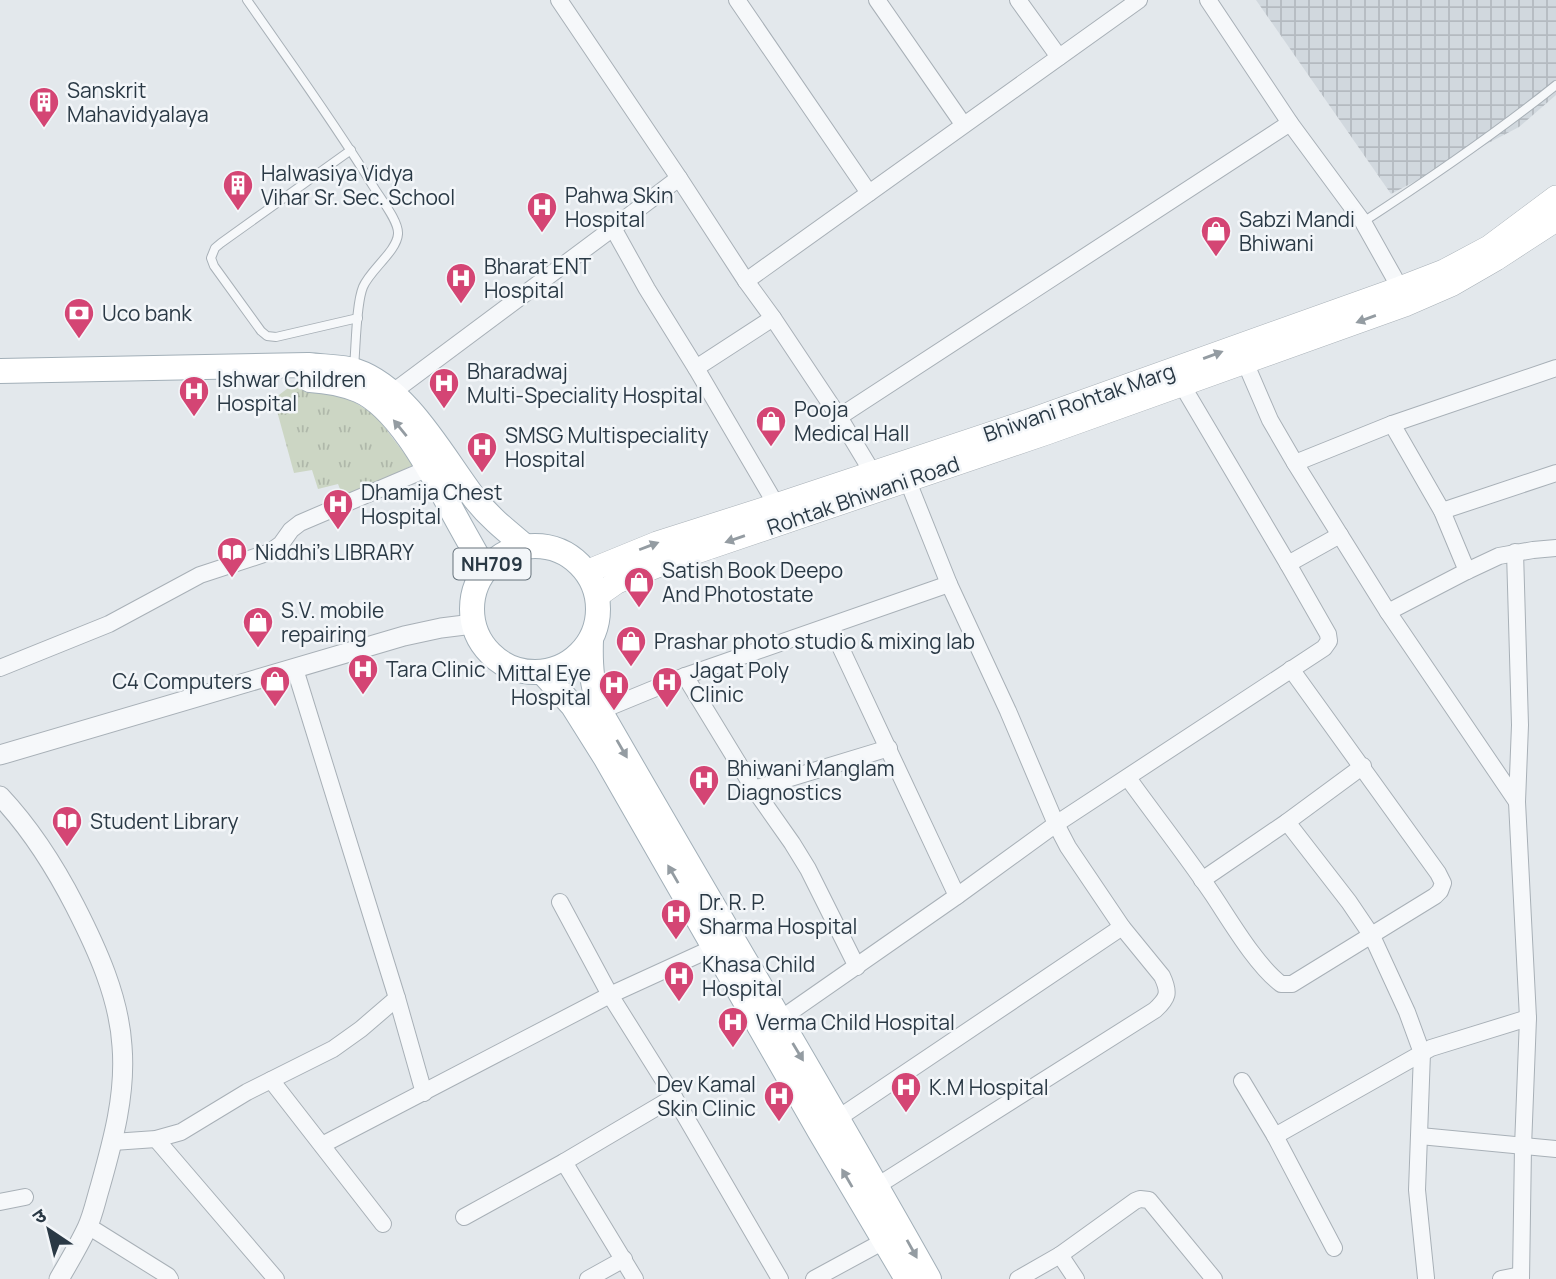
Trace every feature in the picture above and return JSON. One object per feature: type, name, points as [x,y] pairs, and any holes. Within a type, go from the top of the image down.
[{"type":"main road","name":"Bhiwani Rohtak Marg","points":[[586,572],[657,543],[781,513],[877,480],[1034,419],[1403,296],[1489,247],[1556,197]]},
{"type":"main road","name":"Rohtak Bhiwani Road","points":[[877,480],[907,480],[1047,433],[1245,362],[1403,296],[1451,285],[1556,220]]},
{"type":"main road","points":[[0,371],[308,365],[354,369],[393,392],[426,430],[477,501],[497,523],[526,547]]},
{"type":"main road","points":[[0,385],[288,379],[326,381],[359,390],[383,408],[406,435],[429,468],[485,570]]},
{"type":"main road","name":"Rohtak Bhiwani Road","points":[[597,596],[636,573],[781,513]]},
{"type":"main road","name":"NH709","points":[[473,624],[472,605],[476,587],[485,570],[511,551],[526,547],[543,547],[560,551],[575,560],[593,584],[598,610],[597,623],[590,639]]},
{"type":"main road","points":[[473,624],[480,641],[491,655],[506,666],[524,671],[542,672],[562,667],[578,655],[590,639]]},
{"type":"main road","points":[[590,639],[590,670],[600,711],[779,1020],[884,1241],[907,1279]]},
{"type":"main road","points":[[542,672],[573,706],[715,947],[829,1124],[877,1186],[929,1279]]},
{"type":"street","points":[[559,0],[839,417],[877,480]]},
{"type":"street","points":[[737,0],[870,193]]},
{"type":"street","points":[[877,0],[964,124]]},
{"type":"street","points":[[1018,0],[1059,57]]},
{"type":"street","points":[[746,281],[1139,0]]},
{"type":"street","points":[[1208,0],[1290,123],[1363,222],[1403,296]]},
{"type":"street","points":[[839,417],[1290,123]]},
{"type":"street","points":[[393,392],[679,178]]},
{"type":"street","points":[[614,229],[781,513]]},
{"type":"street","points":[[696,368],[773,318]]},
{"type":"street","points":[[1245,362],[1270,420],[1294,463],[1388,612],[1517,802]]},
{"type":"street","points":[[1294,463],[1392,424],[1556,368]]},
{"type":"street","points":[[779,1020],[1056,824],[1324,648],[1330,639],[1182,385]]},
{"type":"street","points":[[1392,424],[1442,511],[1467,571]]},
{"type":"street","points":[[0,668],[109,624],[200,575],[270,552],[300,523],[429,468]]},
{"type":"street","points":[[1442,511],[1556,473]]},
{"type":"street","points":[[877,1186],[1155,1010],[1164,1002],[1167,992],[1162,976],[1122,928],[1068,847],[1056,824],[949,584],[907,480]]},
{"type":"street","points":[[1288,564],[1340,535]]},
{"type":"street","points":[[1388,612],[1499,556],[1556,548]]},
{"type":"street","points":[[1501,1279],[1521,1277],[1528,1018],[1517,802],[1520,725],[1515,552]]},
{"type":"street","points":[[600,711],[685,677],[949,584]]},
{"type":"street","points":[[0,755],[404,636],[473,624]]},
{"type":"street","points":[[831,627],[957,896]]},
{"type":"street","points":[[1128,778],[1259,961],[1281,984],[1292,984],[1434,896],[1443,883],[1438,873],[1291,668]]},
{"type":"street","points":[[295,669],[424,1093]]},
{"type":"street","points":[[685,677],[754,789],[808,869],[857,967]]},
{"type":"street","points":[[754,789],[888,748]]},
{"type":"street","points":[[1202,880],[1363,766]]},
{"type":"street","points":[[0,796],[64,884],[89,933],[106,974],[122,1044],[123,1084],[113,1142],[89,1226],[59,1279]]},
{"type":"street","points":[[1287,822],[1355,909],[1372,936],[1407,1012],[1422,1053],[1417,1189],[1426,1278]]},
{"type":"street","points":[[560,902],[610,995],[674,1097],[780,1279]]},
{"type":"street","points":[[829,1124],[1122,928]]},
{"type":"street","points":[[322,1145],[610,995],[715,947]]},
{"type":"street","points":[[113,1142],[156,1139],[181,1132],[247,1092],[333,1049],[397,998]]},
{"type":"street","points":[[1275,1136],[1422,1053],[1442,1044],[1528,1018]]},
{"type":"street","points":[[271,1080],[383,1224]]},
{"type":"street","points":[[1242,1081],[1275,1136],[1334,1248]]},
{"type":"street","points":[[464,1217],[674,1097]]},
{"type":"street","points":[[1420,1136],[1556,1149]]},
{"type":"street","points":[[156,1139],[276,1279]]},
{"type":"street","points":[[564,1162],[635,1279]]},
{"type":"street","points":[[0,1202],[25,1197]]},
{"type":"street","points":[[1018,1279],[1060,1255],[1135,1201],[1146,1199],[1214,1279]]},
{"type":"street","points":[[89,1226],[170,1279]]},
{"type":"street","points":[[814,1279],[884,1241]]},
{"type":"street","points":[[1060,1255],[1076,1279]]},
{"type":"street","points":[[588,1279],[624,1259]]},
{"type":"lane","points":[[247,0],[351,150],[398,230],[395,243],[363,286],[354,369]]},
{"type":"lane","points":[[1363,222],[1437,174],[1556,85]]},
{"type":"lane","points":[[351,150],[221,243],[215,248],[211,258],[214,266],[267,336],[276,337],[358,318]]},
{"type":"shaded area","points":[[1256,0],[1556,0],[1556,95],[1519,127],[1391,194]]},
{"type":"green space","points":[[292,385],[348,398],[376,416],[413,465],[344,499],[338,484],[318,489],[312,470],[294,473],[277,411],[275,398]]},
{"type":"place","name":"Sanskrit Mahavidyalaya","points":[[44,129]]},
{"type":"place","name":"Halwasiya Vidya Vihar Sr. Sec. School","points":[[238,212]]},
{"type":"place","name":"Pahwa Skin Hospital","points":[[542,234]]},
{"type":"place","name":"Sabzi Mandi Bhiwani","points":[[1216,258]]},
{"type":"place","name":"Bharat ENT Hospital","points":[[461,305]]},
{"type":"place","name":"Uco bank","points":[[79,340]]},
{"type":"place","name":"Bharadwaj Multi-Speciality Hospital","points":[[444,410]]},
{"type":"place","name":"Ishwar Children Hospital","points":[[194,418]]},
{"type":"place","name":"Pooja Medical Hall","points":[[771,448]]},
{"type":"place","name":"SMSG Multispeciality Hospital","points":[[482,474]]},
{"type":"place","name":"Dhamija Chest Hospital","points":[[338,531]]},
{"type":"place","name":"Niddhi's LIBRARY","points":[[232,579]]},
{"type":"place","name":"Satish Book Deepo And Photostate","points":[[639,609]]},
{"type":"place","name":"S.V. mobile repairing","points":[[258,649]]},
{"type":"place","name":"Prashar photo studio & mixing lab","points":[[631,668]]},
{"type":"place","name":"Tara Clinic","points":[[363,696]]},
{"type":"place","name":"C4 Computers","points":[[275,708]]},
{"type":"place","name":"Jagat Poly Clinic","points":[[667,709]]},
{"type":"place","name":"Mittal Eye Hospital","points":[[614,712]]},
{"type":"place","name":"Bhiwani Manglam Diagnostics","points":[[704,807]]},
{"type":"place","name":"Student Library","points":[[67,848]]},
{"type":"place","name":"Dr. R. P. Sharma Hospital","points":[[676,941]]},
{"type":"place","name":"Khasa Child Hospital","points":[[679,1003]]},
{"type":"place","name":"Verma Child Hospital","points":[[733,1049]]},
{"type":"place","name":"K.M Hospital","points":[[906,1114]]},
{"type":"place","name":"Dev Kamal Skin Clinic","points":[[779,1123]]}]
